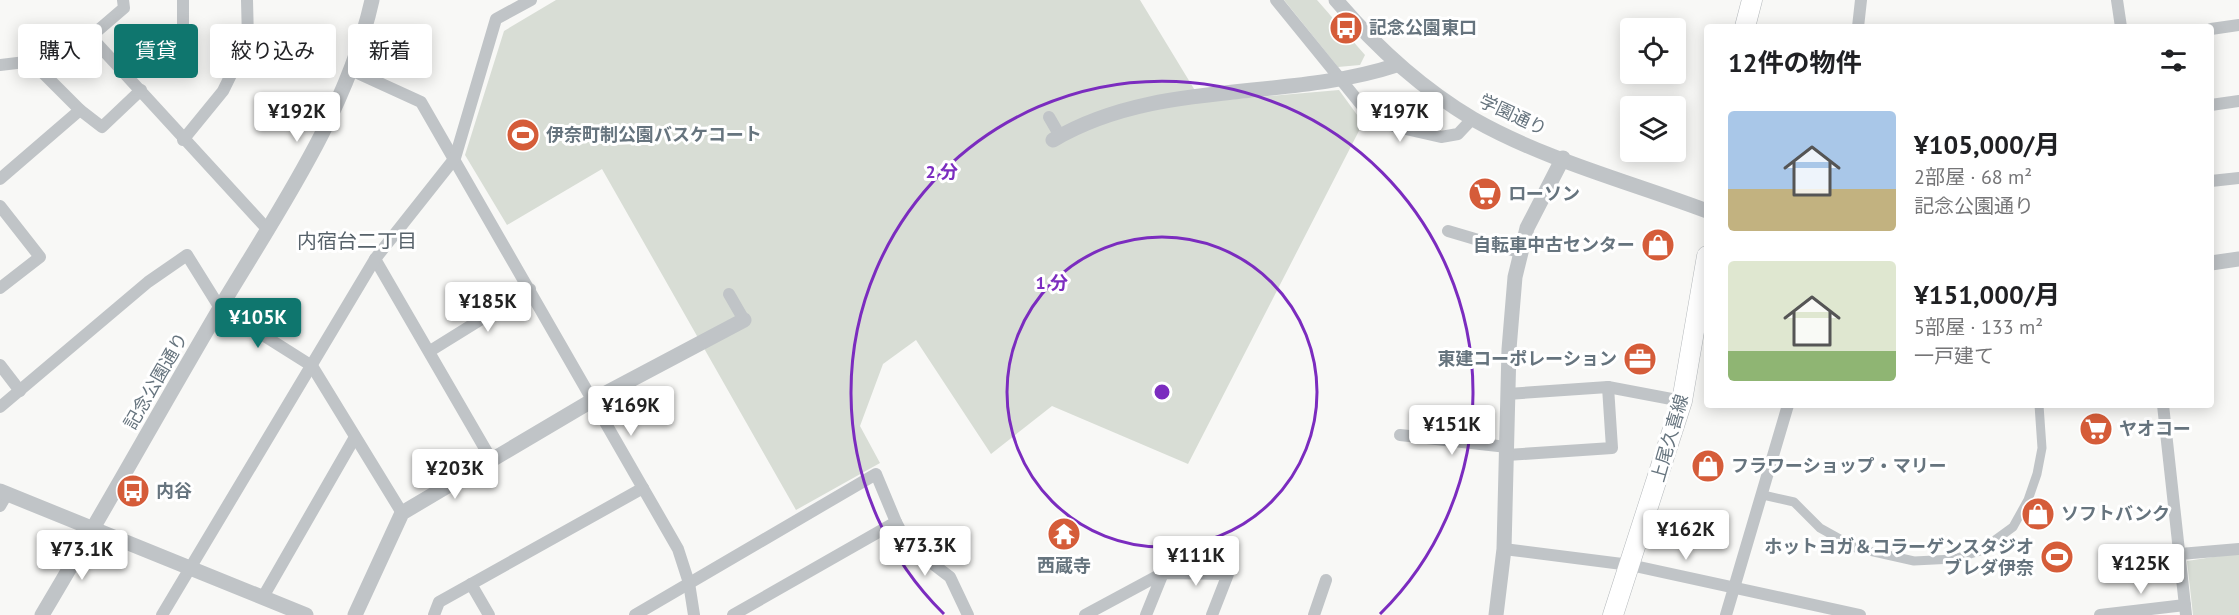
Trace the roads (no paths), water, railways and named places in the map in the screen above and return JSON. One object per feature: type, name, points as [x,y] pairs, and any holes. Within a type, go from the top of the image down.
[{"type":"main road","points":[[1746,24],[1752,0]]},
{"type":"main road","name":"上尾久喜線","points":[[1613,615],[1682,401],[1704,273]]},
{"type":"street","points":[[102,29],[124,8],[123,0]]},
{"type":"street","points":[[183,0],[183,24]]},
{"type":"street","points":[[183,140],[224,91],[248,40],[247,0]]},
{"type":"street","name":"記念公園通り","points":[[365,24],[372,0]]},
{"type":"street","points":[[162,615],[375,259],[455,158],[495,19],[531,0]]},
{"type":"street","points":[[1276,0],[1372,118],[1397,127],[1441,136],[1458,134],[1473,118]]},
{"type":"street","name":"学園通り","points":[[1336,0],[1397,65],[1473,118],[1503,134],[1563,158],[1704,210]]},
{"type":"street","points":[[1858,24],[1861,0]]},
{"type":"street","points":[[2117,0],[2121,24]]},
{"type":"street","points":[[2214,29],[2239,25]]},
{"type":"street","points":[[102,49],[183,140],[268,230]]},
{"type":"street","points":[[0,65],[18,62]]},
{"type":"street","points":[[1049,117],[1056,138],[1094,119],[1180,96],[1341,80],[1397,65]]},
{"type":"street","name":"記念公園通り","points":[[42,615],[220,308],[268,230],[317,140],[348,76]]},
{"type":"street","points":[[48,78],[80,110],[102,127],[141,90]]},
{"type":"street","points":[[369,78],[422,102],[678,549],[689,583],[694,615]]},
{"type":"street","points":[[2214,105],[2239,101]]},
{"type":"street","points":[[0,178],[80,110]]},
{"type":"street","points":[[1496,615],[1504,549],[1511,312],[1519,252],[1539,202],[1563,158]]},
{"type":"street","points":[[2214,181],[2239,178]]},
{"type":"street","points":[[0,206],[40,257],[0,288]]},
{"type":"street","points":[[1448,231],[1519,252]]},
{"type":"street","points":[[0,407],[148,282],[187,255],[220,308],[312,366],[402,513]]},
{"type":"street","points":[[375,259],[491,459]]},
{"type":"street","points":[[2214,263],[2239,259]]},
{"type":"street","points":[[430,351],[530,289]]},
{"type":"street","points":[[355,615],[402,513],[592,400],[744,320],[729,294]]},
{"type":"street","points":[[0,364],[20,391]]},
{"type":"street","points":[[1507,394],[1608,387],[1682,401]]},
{"type":"street","points":[[1400,435],[1507,451],[1612,448],[1608,387]]},
{"type":"street","points":[[1726,615],[1787,408]]},
{"type":"street","points":[[1763,495],[1794,502],[1820,528],[1856,548],[1914,561],[1954,558],[1980,551],[2013,527],[2028,500],[2037,474],[2042,448],[2039,408]]},
{"type":"street","points":[[2100,615],[2186,610],[2163,408]]},
{"type":"street","points":[[263,597],[356,437]]},
{"type":"street","points":[[634,615],[876,474],[908,545],[950,577],[968,615]]},
{"type":"street","points":[[434,615],[439,602],[643,488]]},
{"type":"street","points":[[2,497],[93,529],[306,615]]},
{"type":"street","points":[[733,615],[896,522]]},
{"type":"street","points":[[1504,549],[1630,565],[1736,587],[1824,611],[1860,615]]},
{"type":"street","points":[[2180,554],[2239,549]]},
{"type":"street","points":[[1092,613],[1163,573],[1228,574],[1212,615]]},
{"type":"street","points":[[1146,615],[1163,573]]},
{"type":"street","points":[[1314,615],[1326,580]]},
{"type":"street","points":[[471,584],[489,615]]},
{"type":"place","name":"記念公園東口","points":[[1346,28]]},
{"type":"place","name":"伊奈町制公園バスケコート","points":[[523,135]]},
{"type":"place","name":"ローソン","points":[[1485,194]]},
{"type":"place","name":"自転車中古センター","points":[[1658,245]]},
{"type":"place","name":"東建コーポレーション","points":[[1640,359]]},
{"type":"place","name":"ヤオコー","points":[[2096,429]]},
{"type":"place","name":"フラワーショップ・マリー","points":[[1708,466]]},
{"type":"place","name":"内谷","points":[[133,491]]},
{"type":"place","name":"ソフトバンク","points":[[2038,514]]},
{"type":"place","name":"西蔵寺","points":[[1064,534]]},
{"type":"place","name":"ホットヨガ＆コラーゲンスタジオ ブレダ伊奈","points":[[2057,557]]},
{"type":"district","name":"内宿台二丁目","points":[[357,241]]}]
